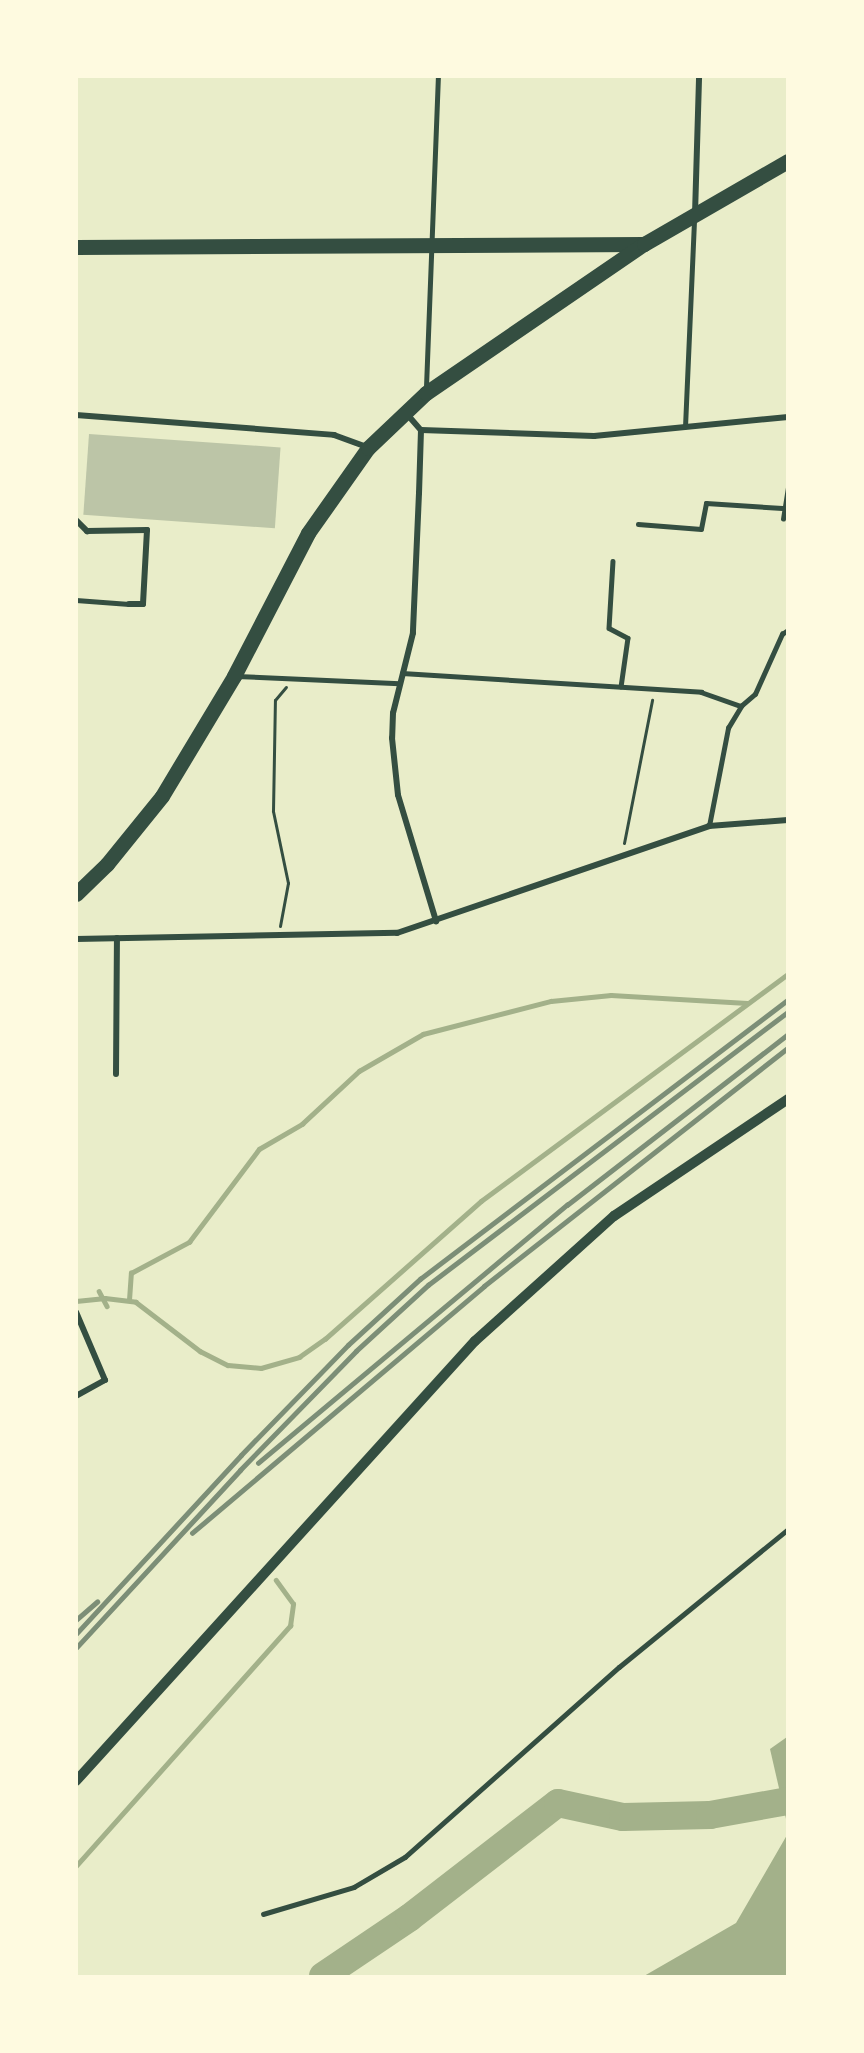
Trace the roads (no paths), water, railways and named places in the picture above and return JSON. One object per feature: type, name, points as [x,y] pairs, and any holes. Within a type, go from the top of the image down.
[{"type":"highway","points":[[76,894],[114,857],[162,796],[234,676],[308,533],[368,448],[426,393],[644,244],[695,217],[788,161]]},
{"type":"highway","points":[[76,247],[644,244]]},
{"type":"street","points":[[695,217],[699,76]]},
{"type":"street","points":[[406,412],[421,430],[413,633],[399,684],[392,738],[398,795],[436,921]]},
{"type":"street","points":[[76,415],[333,435],[368,448]]},
{"type":"street","points":[[421,430],[496,435],[594,435],[788,417]]},
{"type":"street","points":[[76,520],[87,531],[147,530],[143,604],[129,604]]},
{"type":"street","points":[[76,939],[397,933],[709,826],[788,820]]},
{"type":"street","points":[[116,1074],[117,938]]},
{"type":"street","points":[[76,1781],[475,1341],[614,1216],[788,1099]]},
{"type":"street","points":[[76,1312],[105,1380],[76,1396]]},
{"type":"lane","points":[[426,393],[429,246],[438,76]]},
{"type":"lane","points":[[685,427],[695,217]]},
{"type":"lane","points":[[783,519],[782,508],[788,488]]},
{"type":"lane","points":[[638,524],[661,523],[701,529],[706,503],[782,508]]},
{"type":"lane","points":[[613,561],[609,627],[628,638],[621,687]]},
{"type":"lane","points":[[76,600],[129,604]]},
{"type":"lane","points":[[709,826],[728,728],[741,705],[755,694],[782,634],[788,630]]},
{"type":"lane","points":[[402,673],[701,692],[741,705]]},
{"type":"lane","points":[[234,676],[399,684]]},
{"type":"lane","points":[[263,1914],[354,1887],[405,1857],[619,1667],[788,1529]]},
{"type":"waterway","points":[[76,1301],[105,1298],[136,1302],[200,1351],[228,1365],[261,1368],[299,1357],[325,1339],[481,1201],[788,974]]},
{"type":"waterway","points":[[129,1300],[131,1273],[189,1242],[259,1149],[302,1124],[359,1071],[423,1034],[551,1001],[611,995],[747,1003]]},
{"type":"waterway","points":[[99,1291],[107,1306]]},
{"type":"waterway","points":[[76,1866],[290,1626],[293,1604],[276,1581]]},
{"type":"waterway","points":[[323,1976],[409,1918],[558,1803],[623,1817],[710,1815],[788,1801]]},
{"type":"railway","points":[[76,1634],[241,1455],[348,1345],[420,1279],[788,1000]]},
{"type":"railway","points":[[76,1648],[240,1470],[356,1351],[428,1285],[788,1012]]},
{"type":"railway","points":[[258,1463],[567,1205],[788,1034]]},
{"type":"railway","points":[[192,1533],[484,1286],[788,1048]]},
{"type":"railway","points":[[76,1620],[97,1602]]}]
